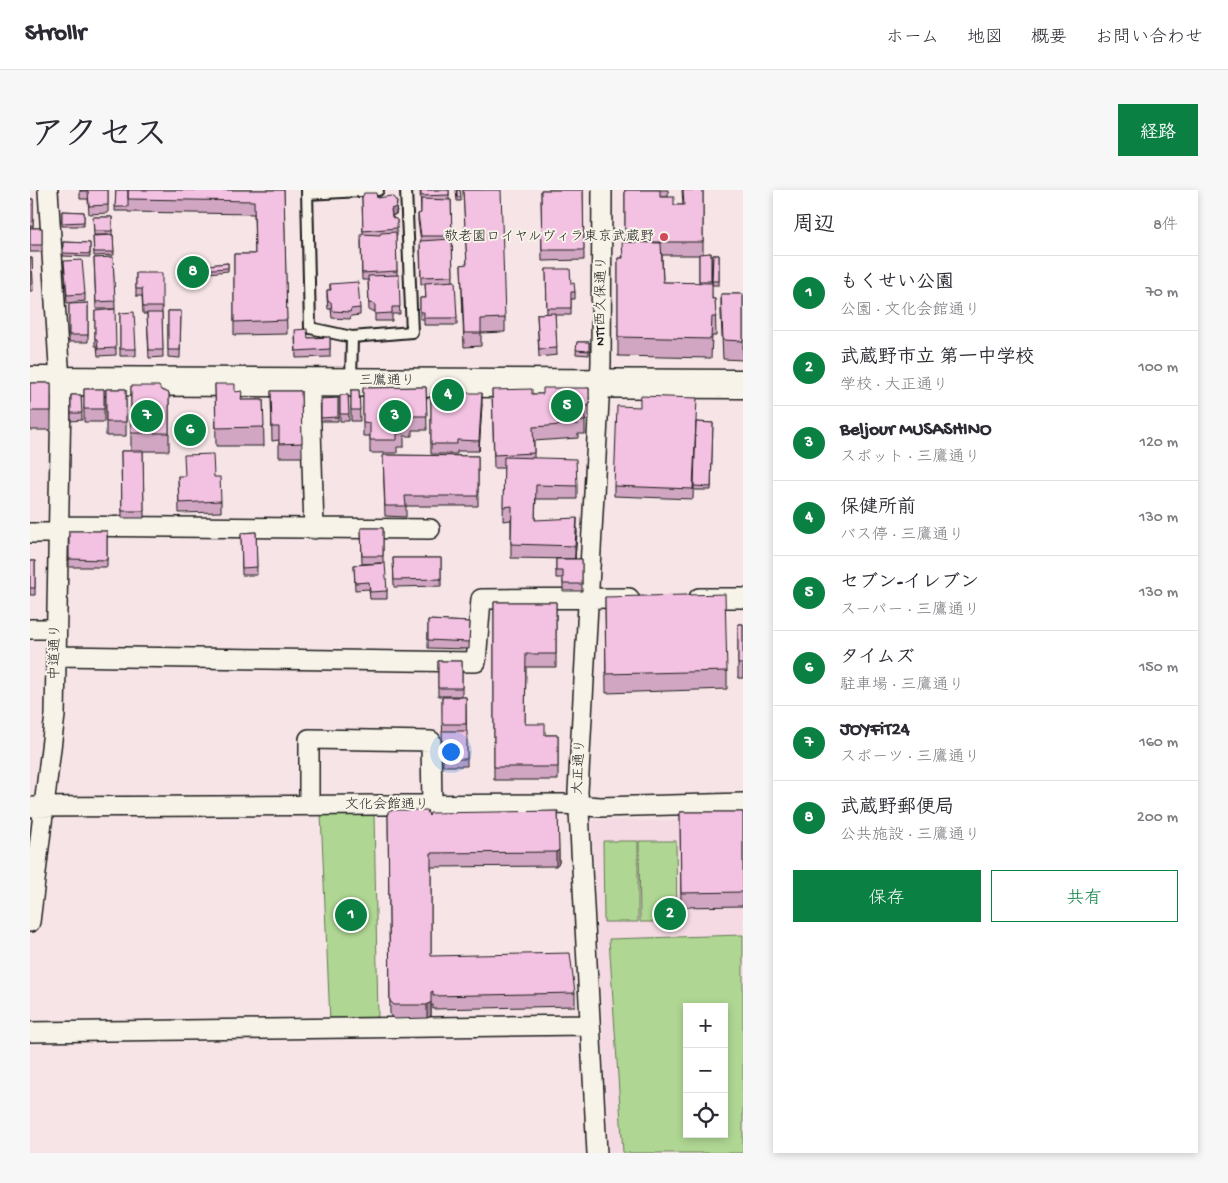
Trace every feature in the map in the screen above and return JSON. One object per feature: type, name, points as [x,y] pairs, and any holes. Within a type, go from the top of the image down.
[{"type":"main road","name":"三鷹通り","points":[[30,381],[600,381],[743,384]]},
{"type":"street","name":"NTT西久保通り","points":[[600,381],[603,266],[602,190]]},
{"type":"street","points":[[30,200],[48,195]]},
{"type":"street","name":"中道通り","points":[[30,922],[37,807],[55,715],[61,397],[48,195]]},
{"type":"street","name":"大正通り","points":[[597,1153],[578,805],[600,381]]},
{"type":"street","points":[[310,395],[314,529]]},
{"type":"street","points":[[30,533],[58,530],[430,529]]},
{"type":"street","points":[[56,656],[476,662],[480,599],[647,598]]},
{"type":"street","points":[[686,598],[743,598]]},
{"type":"street","points":[[30,629],[56,629]]},
{"type":"street","points":[[309,805],[310,739],[432,741],[432,806]]},
{"type":"street","name":"文化会館通り","points":[[37,807],[578,805],[600,807],[743,803]]},
{"type":"street","points":[[30,1032],[590,1025]]},
{"type":"lane","points":[[378,190],[307,192],[310,328],[352,337],[412,332],[406,190]]},
{"type":"lane","points":[[351,381],[352,337]]},
{"type":"shaded area","points":[[592,820],[743,821],[743,1153],[609,1153]]},
{"type":"green space","points":[[321,813],[374,814],[378,1017],[330,1022]]},
{"type":"green space","points":[[603,841],[638,841],[638,922],[604,922]]},
{"type":"green space","points":[[639,841],[676,841],[677,922],[640,922]]},
{"type":"green space","points":[[743,935],[743,1153],[623,1153],[609,939]]},
{"type":"building","points":[[80,190],[108,190],[108,205],[89,206],[88,191]]},
{"type":"building","points":[[116,190],[128,190],[128,207],[115,207]]},
{"type":"building","points":[[128,190],[284,190],[287,320],[234,322],[234,254],[255,254],[254,201],[128,199]]},
{"type":"building","points":[[421,190],[449,190],[449,195],[421,196]]},
{"type":"building","points":[[457,190],[460,190],[461,197],[457,197]]},
{"type":"building","points":[[463,190],[501,190],[505,318],[481,319],[481,333],[464,333],[461,265],[467,264]]},
{"type":"building","points":[[541,190],[583,190],[584,250],[542,250]]},
{"type":"building","name":"敬老園ロイヤルヴィラ東京武蔵野","points":[[625,190],[660,190],[660,197],[674,197],[674,205],[684,205],[683,190],[703,190],[703,242],[625,242]]},
{"type":"building","points":[[364,193],[376,193],[377,198],[391,196],[394,198],[397,202],[396,207],[391,209],[392,217],[397,220],[397,228],[363,231],[362,198]]},
{"type":"building","points":[[30,199],[33,199],[33,226],[30,226]]},
{"type":"building","points":[[421,199],[451,200],[452,236],[421,236],[418,214],[421,213]]},
{"type":"building","points":[[62,211],[84,212],[84,222],[62,223]]},
{"type":"building","points":[[93,217],[112,217],[112,231],[94,231]]},
{"type":"building","points":[[30,228],[42,228],[42,245],[30,245]]},
{"type":"building","points":[[396,232],[397,271],[362,273],[361,234],[380,235],[381,233]]},
{"type":"building","points":[[113,235],[114,252],[94,252],[93,236]]},
{"type":"building","points":[[452,239],[453,276],[421,277],[420,241]]},
{"type":"building","points":[[63,242],[90,243],[90,254],[63,253]]},
{"type":"building","points":[[622,242],[661,243],[663,282],[712,283],[712,299],[715,299],[716,317],[712,317],[711,339],[618,337],[618,258],[623,258]]},
{"type":"building","points":[[711,253],[711,281],[699,281],[699,254]]},
{"type":"building","points":[[713,255],[719,255],[719,281],[712,281]]},
{"type":"building","points":[[113,257],[115,301],[96,302],[94,258]]},
{"type":"building","points":[[30,258],[32,258],[33,284],[30,284]]},
{"type":"building","points":[[82,260],[85,294],[67,295],[64,261]]},
{"type":"building","points":[[228,263],[228,268],[198,270],[198,266]]},
{"type":"building","points":[[546,269],[570,269],[571,284],[574,283],[575,292],[571,292],[571,308],[547,308]]},
{"type":"building","points":[[136,273],[162,273],[162,307],[143,307],[142,289],[136,289]]},
{"type":"building","points":[[399,275],[400,307],[392,307],[392,313],[375,314],[375,304],[369,303],[368,276]]},
{"type":"building","points":[[455,281],[457,318],[424,318],[424,312],[420,312],[420,298],[426,298],[425,283]]},
{"type":"building","points":[[358,282],[360,308],[351,309],[350,312],[332,311],[331,302],[328,302],[327,290],[331,290],[330,284]]},
{"type":"building","points":[[721,294],[743,294],[743,341],[723,340]]},
{"type":"building","points":[[88,303],[88,335],[69,335],[69,304]]},
{"type":"building","points":[[115,309],[116,348],[98,349],[97,339],[95,339],[95,311]]},
{"type":"building","points":[[168,311],[181,311],[180,350],[168,350]]},
{"type":"building","points":[[134,312],[136,349],[120,349],[120,313]]},
{"type":"building","points":[[147,313],[162,313],[163,350],[149,350]]},
{"type":"building","points":[[555,313],[557,348],[539,349],[537,314]]},
{"type":"building","points":[[307,329],[308,338],[330,337],[330,349],[296,351],[295,330]]},
{"type":"building","points":[[577,342],[589,342],[589,351],[576,350]]},
{"type":"building","points":[[30,383],[51,383],[51,411],[30,411]]},
{"type":"building","points":[[215,384],[235,384],[235,392],[242,391],[241,400],[263,400],[264,427],[216,428]]},
{"type":"building","points":[[131,386],[159,386],[161,390],[169,393],[169,433],[131,433]]},
{"type":"building","points":[[426,387],[427,416],[412,416],[412,422],[404,422],[404,433],[397,434],[397,440],[370,440],[370,423],[363,422],[363,388]]},
{"type":"building","points":[[543,388],[589,388],[589,406],[584,406],[585,421],[578,421],[578,424],[533,427],[534,453],[494,455],[492,390],[532,389],[532,394],[543,394]]},
{"type":"building","points":[[84,389],[104,389],[104,409],[84,409]]},
{"type":"building","points":[[106,389],[126,389],[126,422],[106,422]]},
{"type":"building","points":[[351,390],[359,390],[360,410],[351,410]]},
{"type":"building","points":[[271,391],[301,391],[302,443],[279,444],[279,427],[272,427]]},
{"type":"building","points":[[431,393],[482,393],[479,441],[457,440],[457,444],[431,444]]},
{"type":"building","points":[[71,395],[81,395],[82,413],[71,413]]},
{"type":"building","points":[[340,395],[348,395],[349,414],[340,414]]},
{"type":"building","points":[[640,396],[697,398],[693,489],[614,486],[617,406],[640,407]]},
{"type":"building","points":[[338,398],[338,417],[321,418],[321,399]]},
{"type":"building","points":[[696,422],[713,423],[711,487],[694,486]]},
{"type":"building","points":[[121,451],[143,451],[144,511],[122,511]]},
{"type":"building","points":[[213,454],[214,477],[220,477],[221,501],[179,503],[178,476],[185,476],[184,455]]},
{"type":"building","points":[[383,455],[478,456],[478,496],[405,496],[406,506],[385,506]]},
{"type":"building","points":[[504,457],[576,459],[577,486],[536,485],[535,520],[577,518],[575,546],[511,544],[512,506],[503,507]]},
{"type":"building","points":[[361,528],[383,528],[383,556],[362,556]]},
{"type":"building","points":[[69,531],[107,531],[107,560],[69,559]]},
{"type":"building","points":[[256,532],[257,567],[242,568],[241,533]]},
{"type":"building","points":[[393,558],[441,558],[441,579],[394,580]]},
{"type":"building","points":[[556,559],[582,559],[582,584],[563,584],[563,571],[556,571]]},
{"type":"building","points":[[30,561],[35,561],[35,588],[30,588]]},
{"type":"building","points":[[385,563],[387,591],[370,592],[369,582],[355,583],[354,565]]},
{"type":"building","points":[[725,594],[727,671],[606,674],[605,597]]},
{"type":"building","points":[[494,602],[556,602],[556,654],[526,654],[525,724],[545,724],[545,735],[558,735],[558,767],[494,767]]},
{"type":"building","points":[[428,620],[470,622],[469,642],[428,640]]},
{"type":"building","points":[[738,624],[743,624],[743,664],[738,664]]},
{"type":"building","points":[[438,661],[462,661],[462,688],[438,688]]},
{"type":"building","points":[[442,697],[466,697],[466,724],[442,724]]},
{"type":"building","points":[[442,731],[467,731],[467,759],[443,759]]},
{"type":"building","points":[[390,810],[427,810],[429,816],[430,813],[558,811],[559,850],[556,852],[431,853],[431,956],[570,953],[575,993],[433,996],[433,991],[431,992],[431,1002],[427,1005],[394,1005],[390,1001],[388,812]]},
{"type":"building","points":[[680,812],[743,812],[743,892],[681,893]]},
{"type":"place","name":"敬老園ロイヤルヴィラ東京武蔵野","points":[[664,237]]},
{"type":"place","name":"武蔵野郵便局","points":[[193,272]]},
{"type":"place","name":"保健所前","points":[[448,395]]},
{"type":"place","name":"セブン-イレブン","points":[[567,406]]},
{"type":"place","name":"JOYFiT24","points":[[147,416]]},
{"type":"place","name":"Beljour MUSASHINO","points":[[395,416]]},
{"type":"place","name":"タイムズ","points":[[190,430]]},
{"type":"place","name":"武蔵野市立 第一中学校","points":[[670,914]]},
{"type":"place","name":"もくせい公園","points":[[351,915]]}]
